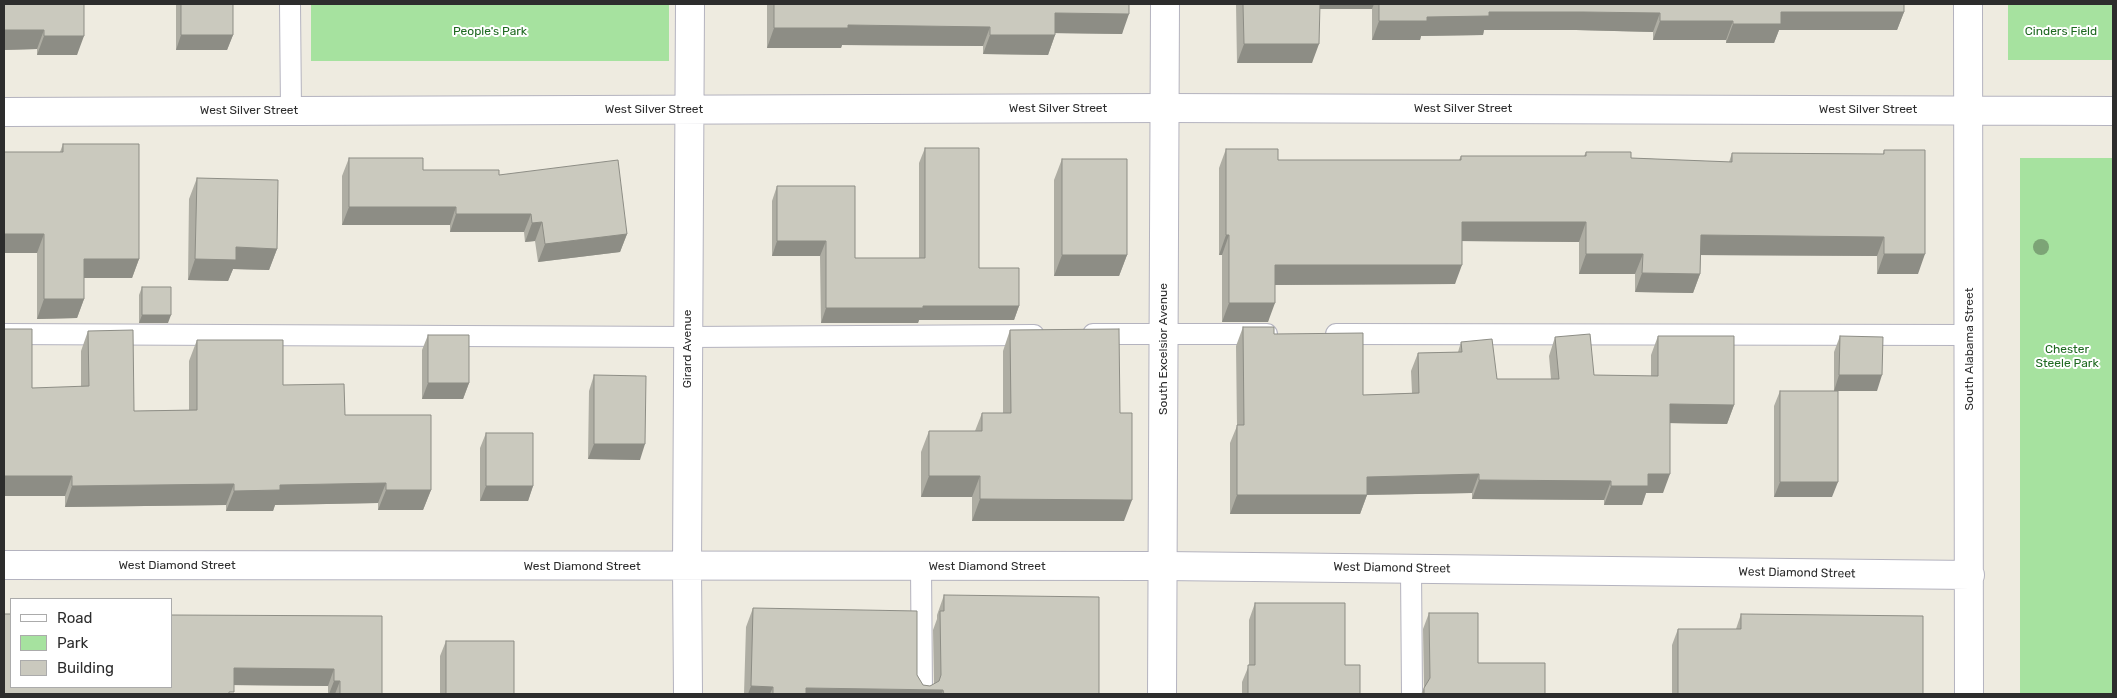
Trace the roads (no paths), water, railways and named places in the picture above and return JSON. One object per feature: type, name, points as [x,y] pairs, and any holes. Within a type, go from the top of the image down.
[{"type":"street","name":"Girard Avenue","points":[[688,694],[686,567],[690,4]]},
{"type":"street","name":"South Excelsior Avenue","points":[[1162,694],[1165,4]]},
{"type":"street","name":"South Alabama Street","points":[[1968,4],[1970,335],[1969,694]]},
{"type":"street","name":"West Silver Street","points":[[4,112],[1165,108],[2113,111]]},
{"type":"street","name":"West Diamond Street","points":[[4,565],[1164,566],[1970,575]]},
{"type":"lane","points":[[290,4],[291,111]]},
{"type":"lane","points":[[4,334],[688,337],[1284,334]]},
{"type":"lane","points":[[1313,334],[1970,335]]},
{"type":"lane","points":[[921,567],[922,694]]},
{"type":"lane","points":[[1412,569],[1412,694]]},
{"type":"park label","name":"People's Park","points":[[490,32]]},
{"type":"park label","name":"Cinders Field","points":[[2061,32]]},
{"type":"park label","name":"Chester Steele Park","points":[[2067,357]]}]
